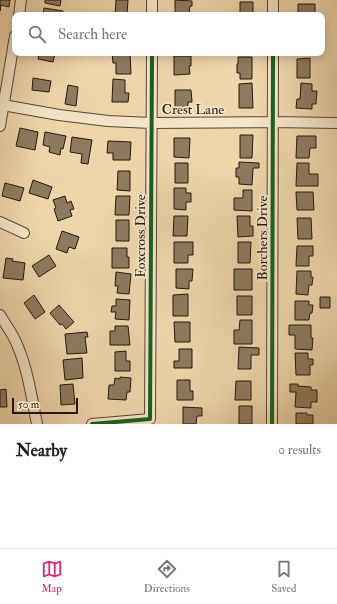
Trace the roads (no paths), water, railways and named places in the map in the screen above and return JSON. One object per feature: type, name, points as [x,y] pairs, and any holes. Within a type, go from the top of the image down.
[{"type":"street","points":[[19,12],[21,0]]},
{"type":"street","points":[[152,0],[152,12]]},
{"type":"street","points":[[273,0],[273,12]]},
{"type":"street","points":[[0,126],[12,53]]},
{"type":"street","name":"Foxcross Drive","points":[[92,424],[150,419],[152,56]]},
{"type":"street","name":"Borchers Drive","points":[[272,424],[273,56]]},
{"type":"street","name":"Crest Lane","points":[[3,105],[59,115],[108,121],[151,123],[337,123]]},
{"type":"street","points":[[0,222],[24,233]]},
{"type":"street","points":[[0,315],[13,336],[21,356],[27,376],[37,424]]}]
